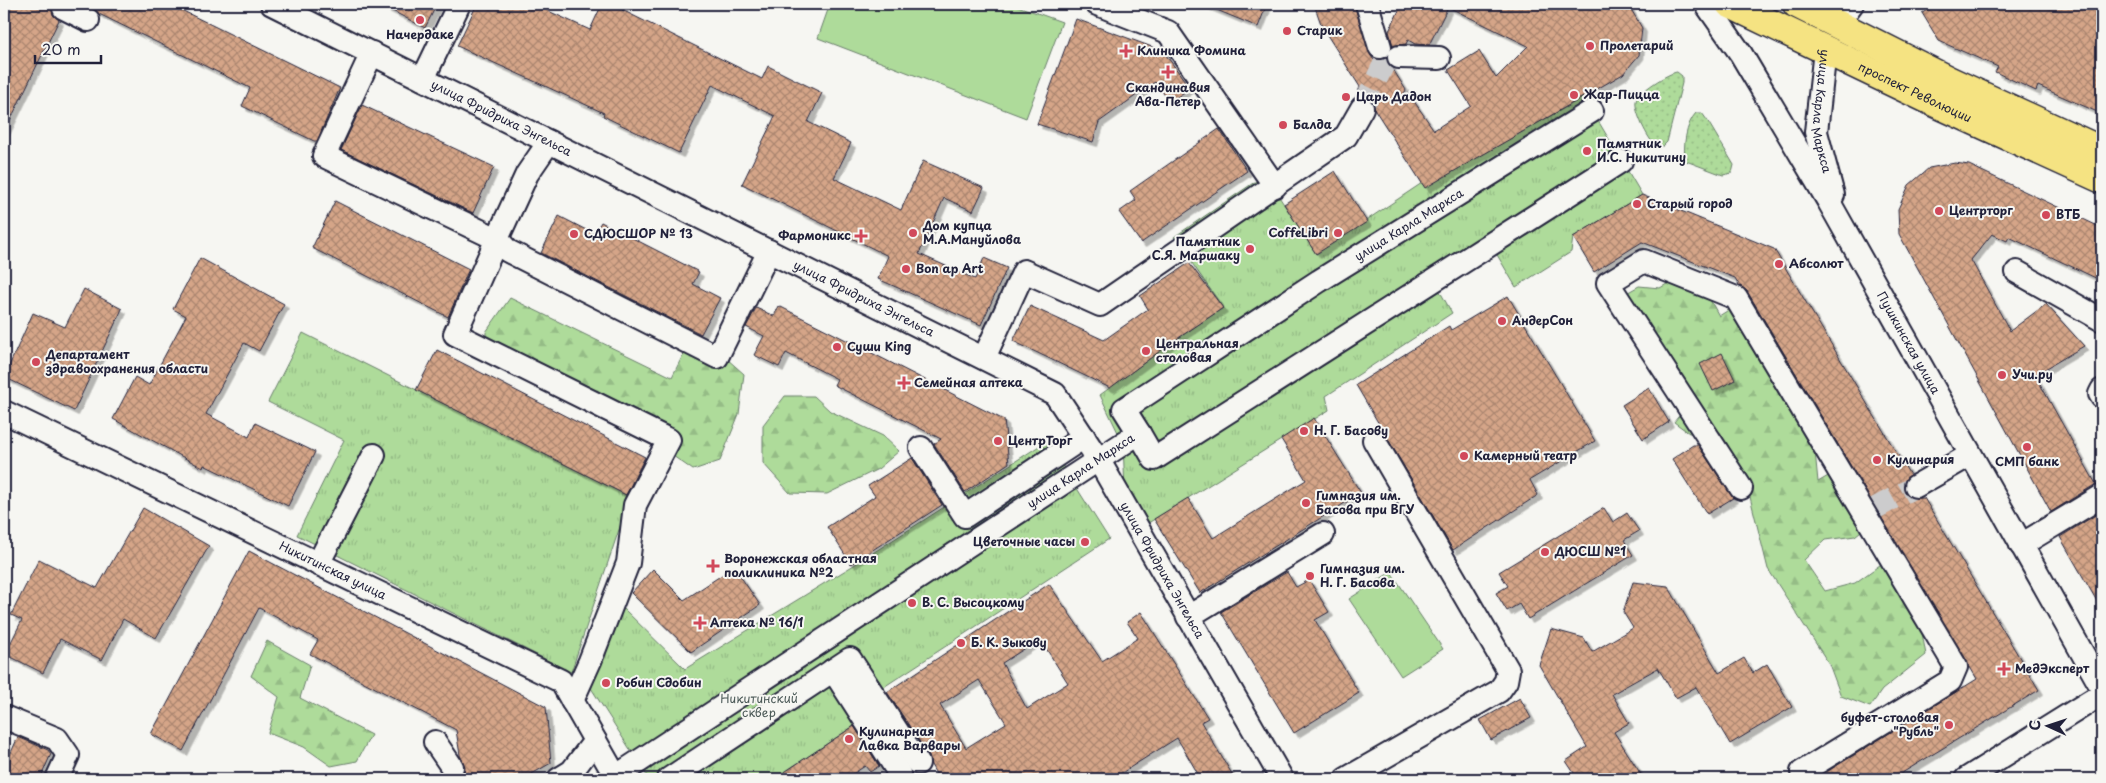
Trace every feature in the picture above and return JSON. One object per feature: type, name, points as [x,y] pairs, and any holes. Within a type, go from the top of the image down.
[{"type":"main road","name":"проспект Революции","points":[[1730,4],[1938,104],[2102,179]]},
{"type":"main road","name":"проспект Революции","points":[[1797,4],[1844,14],[1950,81],[2102,151]]},
{"type":"main road","name":"улица Карла Маркса","points":[[1825,50],[1844,14]]},
{"type":"street","name":"улица Фридриха Энгельса","points":[[272,4],[1055,394],[1098,459],[1282,779]]},
{"type":"street","points":[[423,79],[459,4]]},
{"type":"street","points":[[1097,4],[1168,32],[1276,186]]},
{"type":"street","points":[[1367,4],[1390,52],[1439,58]]},
{"type":"street","name":"Пушкинская улица","points":[[1706,4],[1741,54],[1841,225],[2102,688]]},
{"type":"street","points":[[64,8],[88,20]]},
{"type":"street","name":"улица Карла Маркса","points":[[1825,50],[1816,132],[1841,225]]},
{"type":"street","points":[[372,53],[324,156],[497,239],[508,251],[717,357],[769,251]]},
{"type":"street","points":[[984,358],[1024,271],[1100,305],[1276,186],[1346,136],[1362,108]]},
{"type":"street","name":"улица Карла Маркса","points":[[615,778],[1139,432],[1124,409],[1319,281],[1592,111]]},
{"type":"street","points":[[549,142],[528,174],[455,334],[669,440],[635,505],[628,563],[590,661],[572,700]]},
{"type":"street","points":[[1139,432],[1154,459],[1621,161]]},
{"type":"street","points":[[1741,488],[1608,283],[1644,261],[1736,298],[1870,512],[1956,667],[1950,681],[1799,777]]},
{"type":"street","points":[[2017,272],[2102,320]]},
{"type":"street","points":[[2102,390],[2100,394],[2102,397]]},
{"type":"street","name":"Никитинская улица","points":[[4,412],[561,681],[615,778]]},
{"type":"street","points":[[921,448],[965,516],[1084,437]]},
{"type":"street","points":[[1346,779],[1499,691],[1506,681],[1508,670],[1374,440]]},
{"type":"street","points":[[318,564],[374,455]]},
{"type":"street","points":[[1916,486],[1970,455]]},
{"type":"street","points":[[2021,545],[2102,496]]},
{"type":"street","points":[[1188,617],[1323,534]]},
{"type":"street","points":[[669,779],[833,670],[909,768]]},
{"type":"street","points":[[1966,779],[2102,694]]},
{"type":"street","points":[[6,725],[57,739],[68,755],[57,779]]},
{"type":"street","points":[[559,779],[572,770],[595,741]]},
{"type":"street","points":[[435,742],[452,767]]},
{"type":"green space","points":[[830,4],[1012,4],[1062,22],[1026,118],[818,38]]},
{"type":"green space","points":[[1677,72],[1682,76],[1682,83],[1667,142],[1663,146],[1656,146],[1642,125],[1636,101],[1642,93],[1654,84]]},
{"type":"green space","points":[[1584,97],[1642,195],[1573,237],[1571,252],[1516,287],[1496,253],[1438,288],[1452,313],[1326,396],[1329,410],[1145,525],[1125,491],[1123,443],[1100,395],[1223,308],[1174,237],[1265,175],[1316,254],[1422,183],[1425,187]]},
{"type":"green space","points":[[1696,113],[1702,113],[1734,165],[1732,173],[1723,175],[1686,161],[1684,150],[1686,136],[1690,123]]},
{"type":"green space","points":[[1679,277],[1707,294],[1719,316],[1735,306],[1815,451],[1818,482],[1835,472],[1873,521],[1855,536],[1825,540],[1804,560],[1825,591],[1855,583],[1884,562],[1892,582],[1922,633],[1926,655],[1882,690],[1870,707],[1841,696],[1829,664],[1768,569],[1744,473],[1720,432],[1689,433],[1674,422],[1695,396],[1623,295],[1639,286],[1660,288]]},
{"type":"green space","points":[[510,298],[672,377],[684,353],[709,343],[744,374],[739,414],[720,461],[693,470],[653,442],[486,358],[486,332]]},
{"type":"green space","points":[[303,333],[630,497],[571,672],[297,535],[344,440],[268,402]]},
{"type":"green space","points":[[785,396],[814,396],[830,411],[883,436],[899,451],[878,469],[827,494],[790,493],[763,463],[763,425]]},
{"type":"green space","name":"Никитинский сквер","points":[[1047,441],[1109,539],[864,700],[872,714],[780,775],[783,779],[649,779],[591,688],[621,606],[685,669],[854,565]]},
{"type":"green space","points":[[1391,572],[1443,649],[1401,676],[1349,599]]},
{"type":"green space","points":[[267,641],[310,665],[300,698],[371,735],[357,761],[331,766],[304,747],[268,733],[279,697],[251,676]]},
{"type":"building","points":[[4,4],[52,4],[53,15],[59,20],[4,133]]},
{"type":"building","points":[[85,4],[169,4],[340,88],[317,141],[242,106],[250,88],[99,14]]},
{"type":"building","name":"Начердаке","points":[[379,4],[437,4],[425,28]]},
{"type":"building","points":[[477,4],[533,4],[590,30],[602,4],[625,4],[622,10],[762,79],[768,66],[822,93],[808,122],[851,143],[834,178],[901,210],[923,161],[984,188],[973,211],[944,198],[919,254],[975,279],[984,258],[1007,268],[981,325],[878,279],[888,256],[742,184],[775,116],[712,85],[679,153],[603,116],[604,113],[457,46]]},
{"type":"building","points":[[1202,4],[1267,4],[1258,27]]},
{"type":"building","points":[[1314,4],[1354,4],[1371,56],[1374,60],[1386,58],[1406,90],[1401,99],[1409,94],[1434,130],[1471,106],[1448,70],[1479,51],[1496,78],[1528,46],[1448,7],[1429,45],[1415,44],[1408,40],[1406,44],[1393,46],[1389,31],[1402,4],[1628,4],[1642,28],[1639,55],[1623,74],[1425,188],[1375,110],[1373,101],[1368,96],[1356,96],[1360,87],[1322,27]]},
{"type":"building","points":[[1938,4],[2102,4],[2102,114],[2038,86],[2036,91],[1995,72],[1998,67],[1939,41],[1922,13]]},
{"type":"building","points":[[1076,19],[1163,51],[1190,88],[1170,102],[1155,82],[1099,122],[1093,142],[1037,124]]},
{"type":"building","points":[[362,105],[494,167],[473,213],[341,150]]},
{"type":"building","points":[[1219,129],[1247,171],[1141,243],[1119,212],[1136,200],[1130,191]]},
{"type":"building","points":[[1955,163],[1969,165],[2102,228],[2102,281],[2009,237],[2007,241],[1992,234],[1971,260],[2010,331],[2046,304],[2084,346],[2035,375],[2096,484],[2051,512],[1899,234],[1898,209],[1909,185],[1929,168]]},
{"type":"building","points":[[1335,171],[1367,222],[1316,254],[1284,204]]},
{"type":"building","points":[[1642,195],[1774,249],[1910,475],[1903,485],[1905,493],[1910,498],[1924,498],[2039,690],[1892,779],[1815,779],[1977,679],[1747,291],[1739,285],[1735,278],[1642,242],[1594,272],[1573,237]]},
{"type":"building","points":[[335,201],[469,269],[448,317],[312,248]]},
{"type":"building","points":[[559,216],[594,234],[601,222],[699,272],[693,284],[720,298],[701,334],[541,253]]},
{"type":"building","points":[[200,258],[284,304],[259,351],[244,343],[206,414],[249,437],[255,423],[315,452],[288,506],[204,465],[203,468],[113,419],[135,377],[149,385],[186,316],[173,309]]},
{"type":"building","points":[[1189,263],[1223,308],[1110,388],[1013,341],[1030,306],[1104,340],[1148,309],[1140,296]]},
{"type":"building","points":[[84,289],[122,309],[74,411],[4,377],[33,313],[65,327]]},
{"type":"building","points":[[1508,296],[1595,441],[1530,480],[1538,495],[1453,550],[1356,385],[1449,326],[1451,330]]},
{"type":"building","points":[[779,306],[1004,420],[1009,463],[965,492],[934,444],[941,439],[834,385],[837,379],[786,353],[779,367],[754,355],[764,336],[746,327],[756,308],[774,316]]},
{"type":"building","points":[[437,350],[645,457],[626,495],[416,390]]},
{"type":"building","points":[[1722,353],[1735,380],[1713,391],[1700,364]]},
{"type":"building","points":[[1649,388],[1669,422],[1643,439],[1622,405]]},
{"type":"building","name":"Гимназия им. Басова при ВГУ","points":[[1314,418],[1361,493],[1200,593],[1154,519],[1188,498],[1213,538],[1306,480],[1281,439]]},
{"type":"building","points":[[1693,445],[1698,445],[1733,498],[1707,514],[1672,459]]},
{"type":"building","points":[[912,458],[942,505],[851,564],[827,527],[875,496],[868,486]]},
{"type":"building","points":[[143,508],[209,546],[156,638],[123,619],[102,660],[60,639],[43,673],[5,654],[22,620],[11,615],[39,559],[97,588]]},
{"type":"building","points":[[1604,508],[1613,522],[1627,513],[1639,531],[1624,540],[1633,555],[1528,619],[1519,604],[1507,611],[1496,593],[1508,586],[1499,572]]},
{"type":"building","points":[[2102,511],[2102,610],[2060,537]]},
{"type":"building","points":[[249,551],[546,707],[551,763],[523,779],[456,779],[464,773],[465,767],[460,755],[456,730],[310,654],[318,640],[259,608],[183,751],[151,734]]},
{"type":"building","points":[[734,567],[760,605],[691,652],[631,593],[653,569],[684,600]]},
{"type":"building","points":[[1287,572],[1296,587],[1309,580],[1329,612],[1315,620],[1359,693],[1294,733],[1221,612]]},
{"type":"building","points":[[1633,582],[1668,586],[1719,673],[1744,658],[1753,673],[1767,664],[1792,707],[1730,744],[1696,687],[1676,698],[1658,668],[1612,694],[1629,723],[1614,732],[1644,779],[1578,779],[1566,761],[1587,747],[1539,665],[1551,629],[1584,638],[1592,652],[1633,628],[1623,612]]},
{"type":"building","points":[[1049,584],[1102,661],[1138,638],[1127,622],[1141,612],[1208,718],[1201,722],[1235,779],[1201,779],[1177,738],[1112,779],[939,779],[931,765],[929,756],[887,692]],"holes":[[[1040,639],[1068,683],[1027,709],[1002,663]],[[979,680],[1006,723],[966,748],[940,705]]]},
{"type":"building","points":[[1520,698],[1531,718],[1491,740],[1480,720]]},
{"type":"building","points":[[854,726],[879,766],[870,772],[865,766],[845,779],[774,779]]},
{"type":"building","points":[[18,737],[48,750],[51,754],[40,779],[4,779],[4,768]]},
{"type":"tunnel","points":[[1362,108],[1390,52]]},
{"type":"tunnel","points":[[1874,509],[1916,486]]},
{"type":"place","name":"Начердаке","points":[[420,20]]},
{"type":"place","name":"Старик","points":[[1287,31]]},
{"type":"place","name":"Пролетарий","points":[[1590,46]]},
{"type":"place","name":"Клиника Фомина","points":[[1126,51]]},
{"type":"place","name":"Скандинавия Ава-Петер","points":[[1168,72]]},
{"type":"place","name":"Жар-Пицца","points":[[1574,95]]},
{"type":"place","name":"Царь Дадон","points":[[1346,97]]},
{"type":"place","name":"Балда","points":[[1283,125]]},
{"type":"place","name":"Памятник И.С. Никитину","points":[[1587,151]]},
{"type":"place","name":"Старый город","points":[[1637,204]]},
{"type":"place","name":"Центрторг","points":[[1939,211]]},
{"type":"place","name":"ВТБ","points":[[2046,215]]},
{"type":"place","name":"Дом купца М.А.Мануйлова","points":[[913,233]]},
{"type":"place","name":"CoffeLibri","points":[[1338,233]]},
{"type":"place","name":"СДЮСШОР № 13","points":[[574,234]]},
{"type":"place","name":"Фармоникс","points":[[861,236]]},
{"type":"place","name":"Памятник С.Я. Маршаку","points":[[1250,249]]},
{"type":"place","name":"Абсолют","points":[[1779,264]]},
{"type":"place","name":"Bon ap Art","points":[[906,269]]},
{"type":"place","name":"АндерСон","points":[[1502,321]]},
{"type":"place","name":"Суши King","points":[[837,347]]},
{"type":"place","name":"Центральная столовая","points":[[1146,351]]},
{"type":"place","name":"Департамент здравоохранения области","points":[[36,362]]},
{"type":"place","name":"Учи.ру","points":[[2002,375]]},
{"type":"place","name":"Семейная аптека","points":[[904,383]]},
{"type":"place","name":"Н. Г. Басову","points":[[1304,431]]},
{"type":"place","name":"ЦентрТорг","points":[[998,441]]},
{"type":"place","name":"СМП банк","points":[[2027,447]]},
{"type":"place","name":"Камерный театр","points":[[1464,456]]},
{"type":"place","name":"Кулинария","points":[[1877,460]]},
{"type":"place","name":"Гимназия им. Басова при ВГУ","points":[[1306,503]]},
{"type":"place","name":"Цветочные часы","points":[[1085,542]]},
{"type":"place","name":"ДЮСШ №1","points":[[1545,552]]},
{"type":"place","name":"Воронежская областная поликлиника №2","points":[[713,566]]},
{"type":"place","name":"Гимназия им. Н. Г. Басова","points":[[1310,576]]},
{"type":"place","name":"В. С. Высоцкому","points":[[912,603]]},
{"type":"place","name":"Аптека № 16/1","points":[[700,623]]},
{"type":"place","name":"Б. К. Зыкову","points":[[961,643]]},
{"type":"place","name":"МедЭксперт","points":[[2004,669]]},
{"type":"place","name":"Робин Сдобин","points":[[606,683]]},
{"type":"place","name":"буфет-столовая \"Рубль\"","points":[[1949,725]]},
{"type":"place","name":"Кулинарная Лавка Варвары","points":[[849,739]]}]
